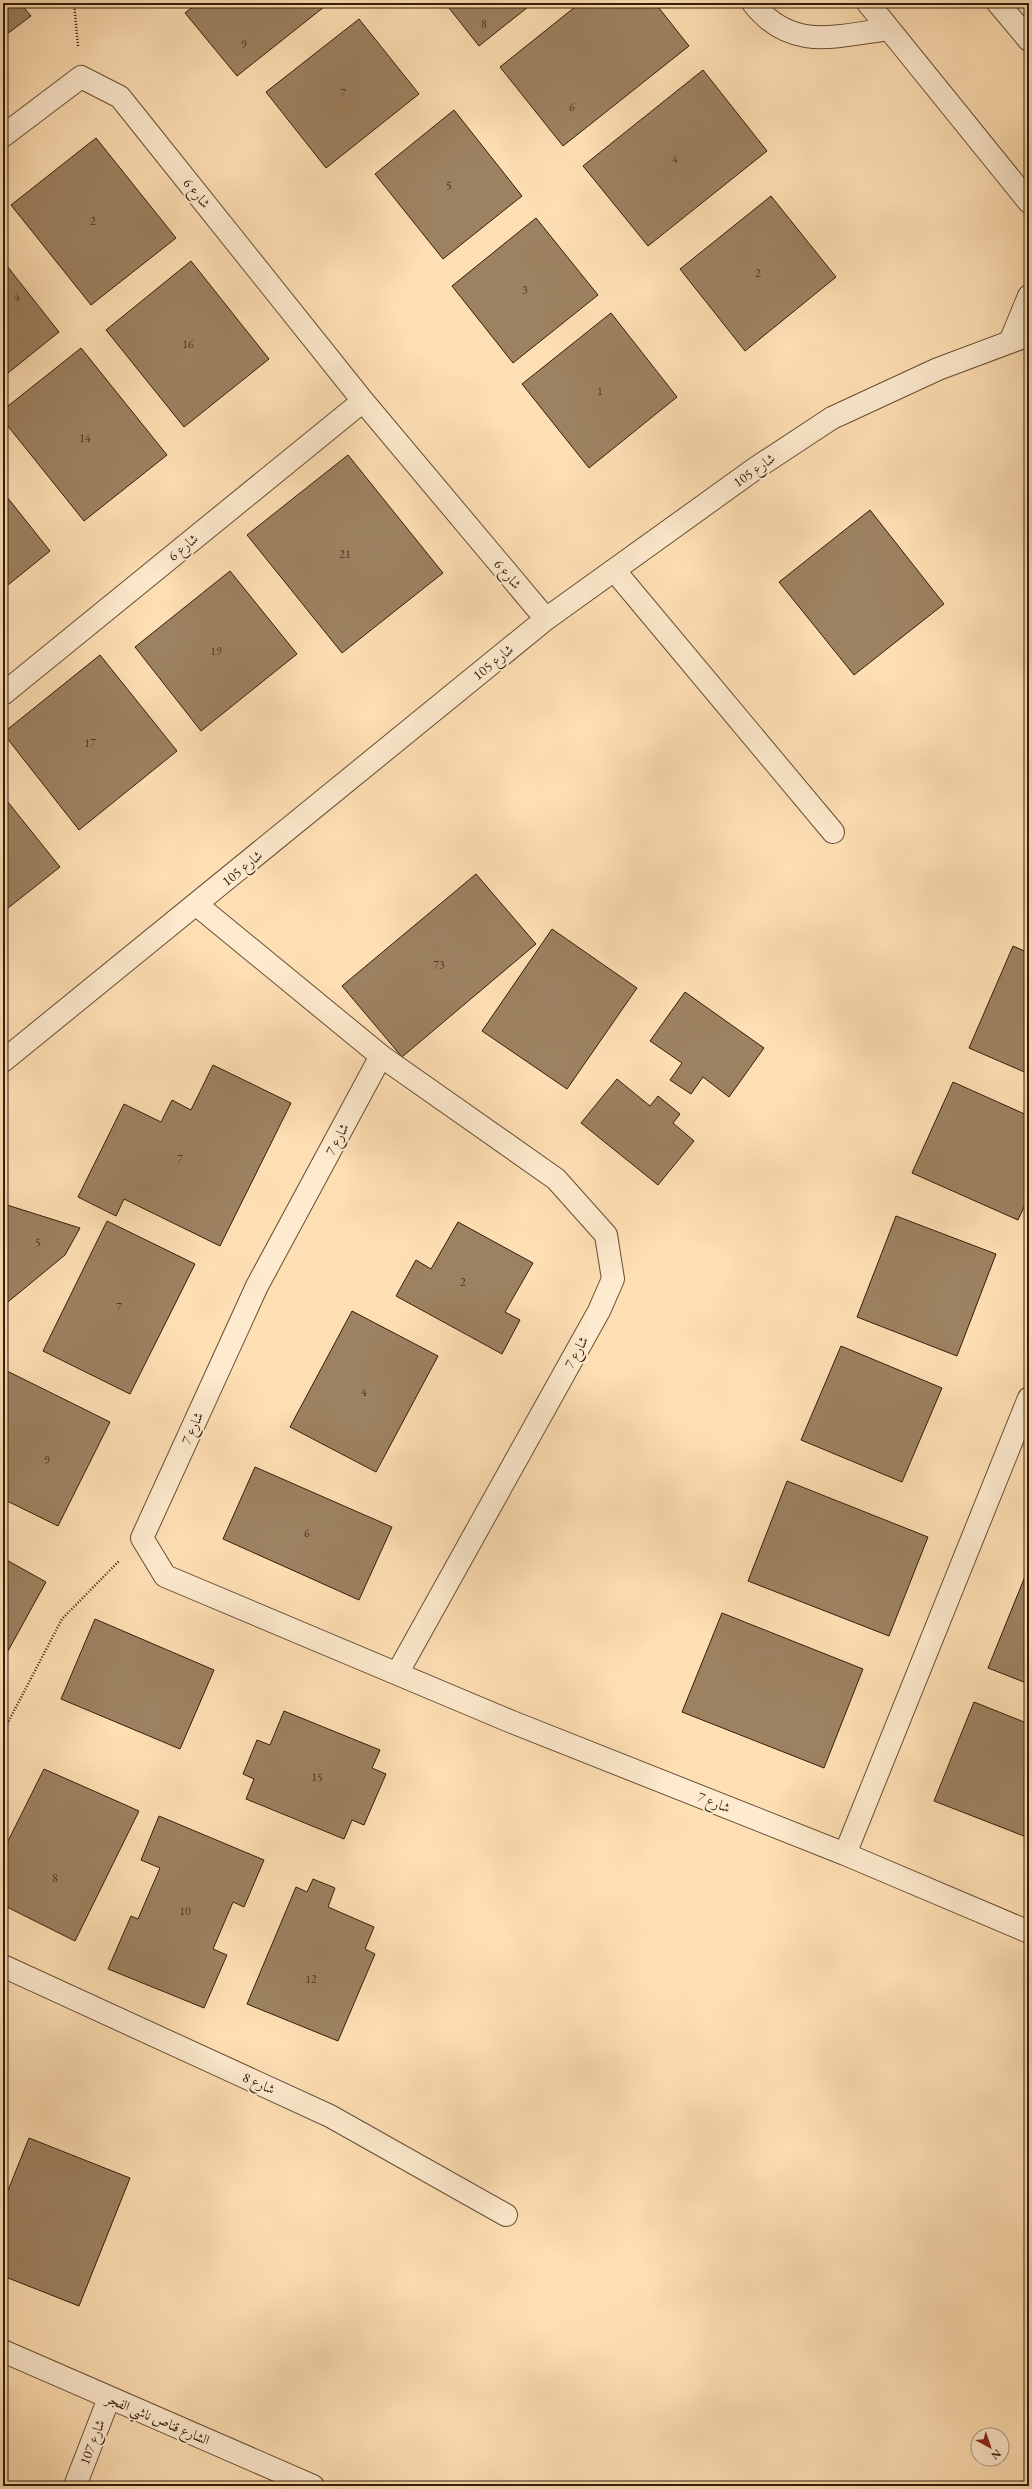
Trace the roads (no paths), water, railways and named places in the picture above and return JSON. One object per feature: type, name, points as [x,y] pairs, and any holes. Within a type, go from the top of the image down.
[{"type":"street","points":[[753,3],[764,17],[787,30],[816,38],[889,29]]},
{"type":"street","points":[[868,3],[1029,202]]},
{"type":"street","points":[[998,3],[1029,40]]},
{"type":"street","name":"شارع 6","points":[[3,136],[81,77],[120,96],[363,400],[546,619]]},
{"type":"street","points":[[1020,339],[1029,296]]},
{"type":"street","name":"شارع 105","points":[[3,1061],[197,905],[546,619],[756,468],[832,418],[938,369],[1020,339]]},
{"type":"street","name":"شارع 6","points":[[3,694],[363,400]]},
{"type":"street","points":[[614,570],[833,832]]},
{"type":"street","name":"شارع 7","points":[[197,905],[381,1056],[556,1179],[606,1235],[614,1278],[595,1318],[398,1672]]},
{"type":"street","name":"شارع 7","points":[[381,1056],[257,1286],[142,1538],[165,1576],[398,1672],[512,1722],[845,1854],[1029,1932]]},
{"type":"street","points":[[845,1854],[1029,1398]]},
{"type":"street","name":"شارع 8","points":[[3,1966],[330,2116],[506,2215]]},
{"type":"street","name":"الشارع قناص ناشي الفجر","points":[[3,2351],[313,2486]]},
{"type":"street","name":"شارع 107","points":[[75,2486],[109,2398]]}]
